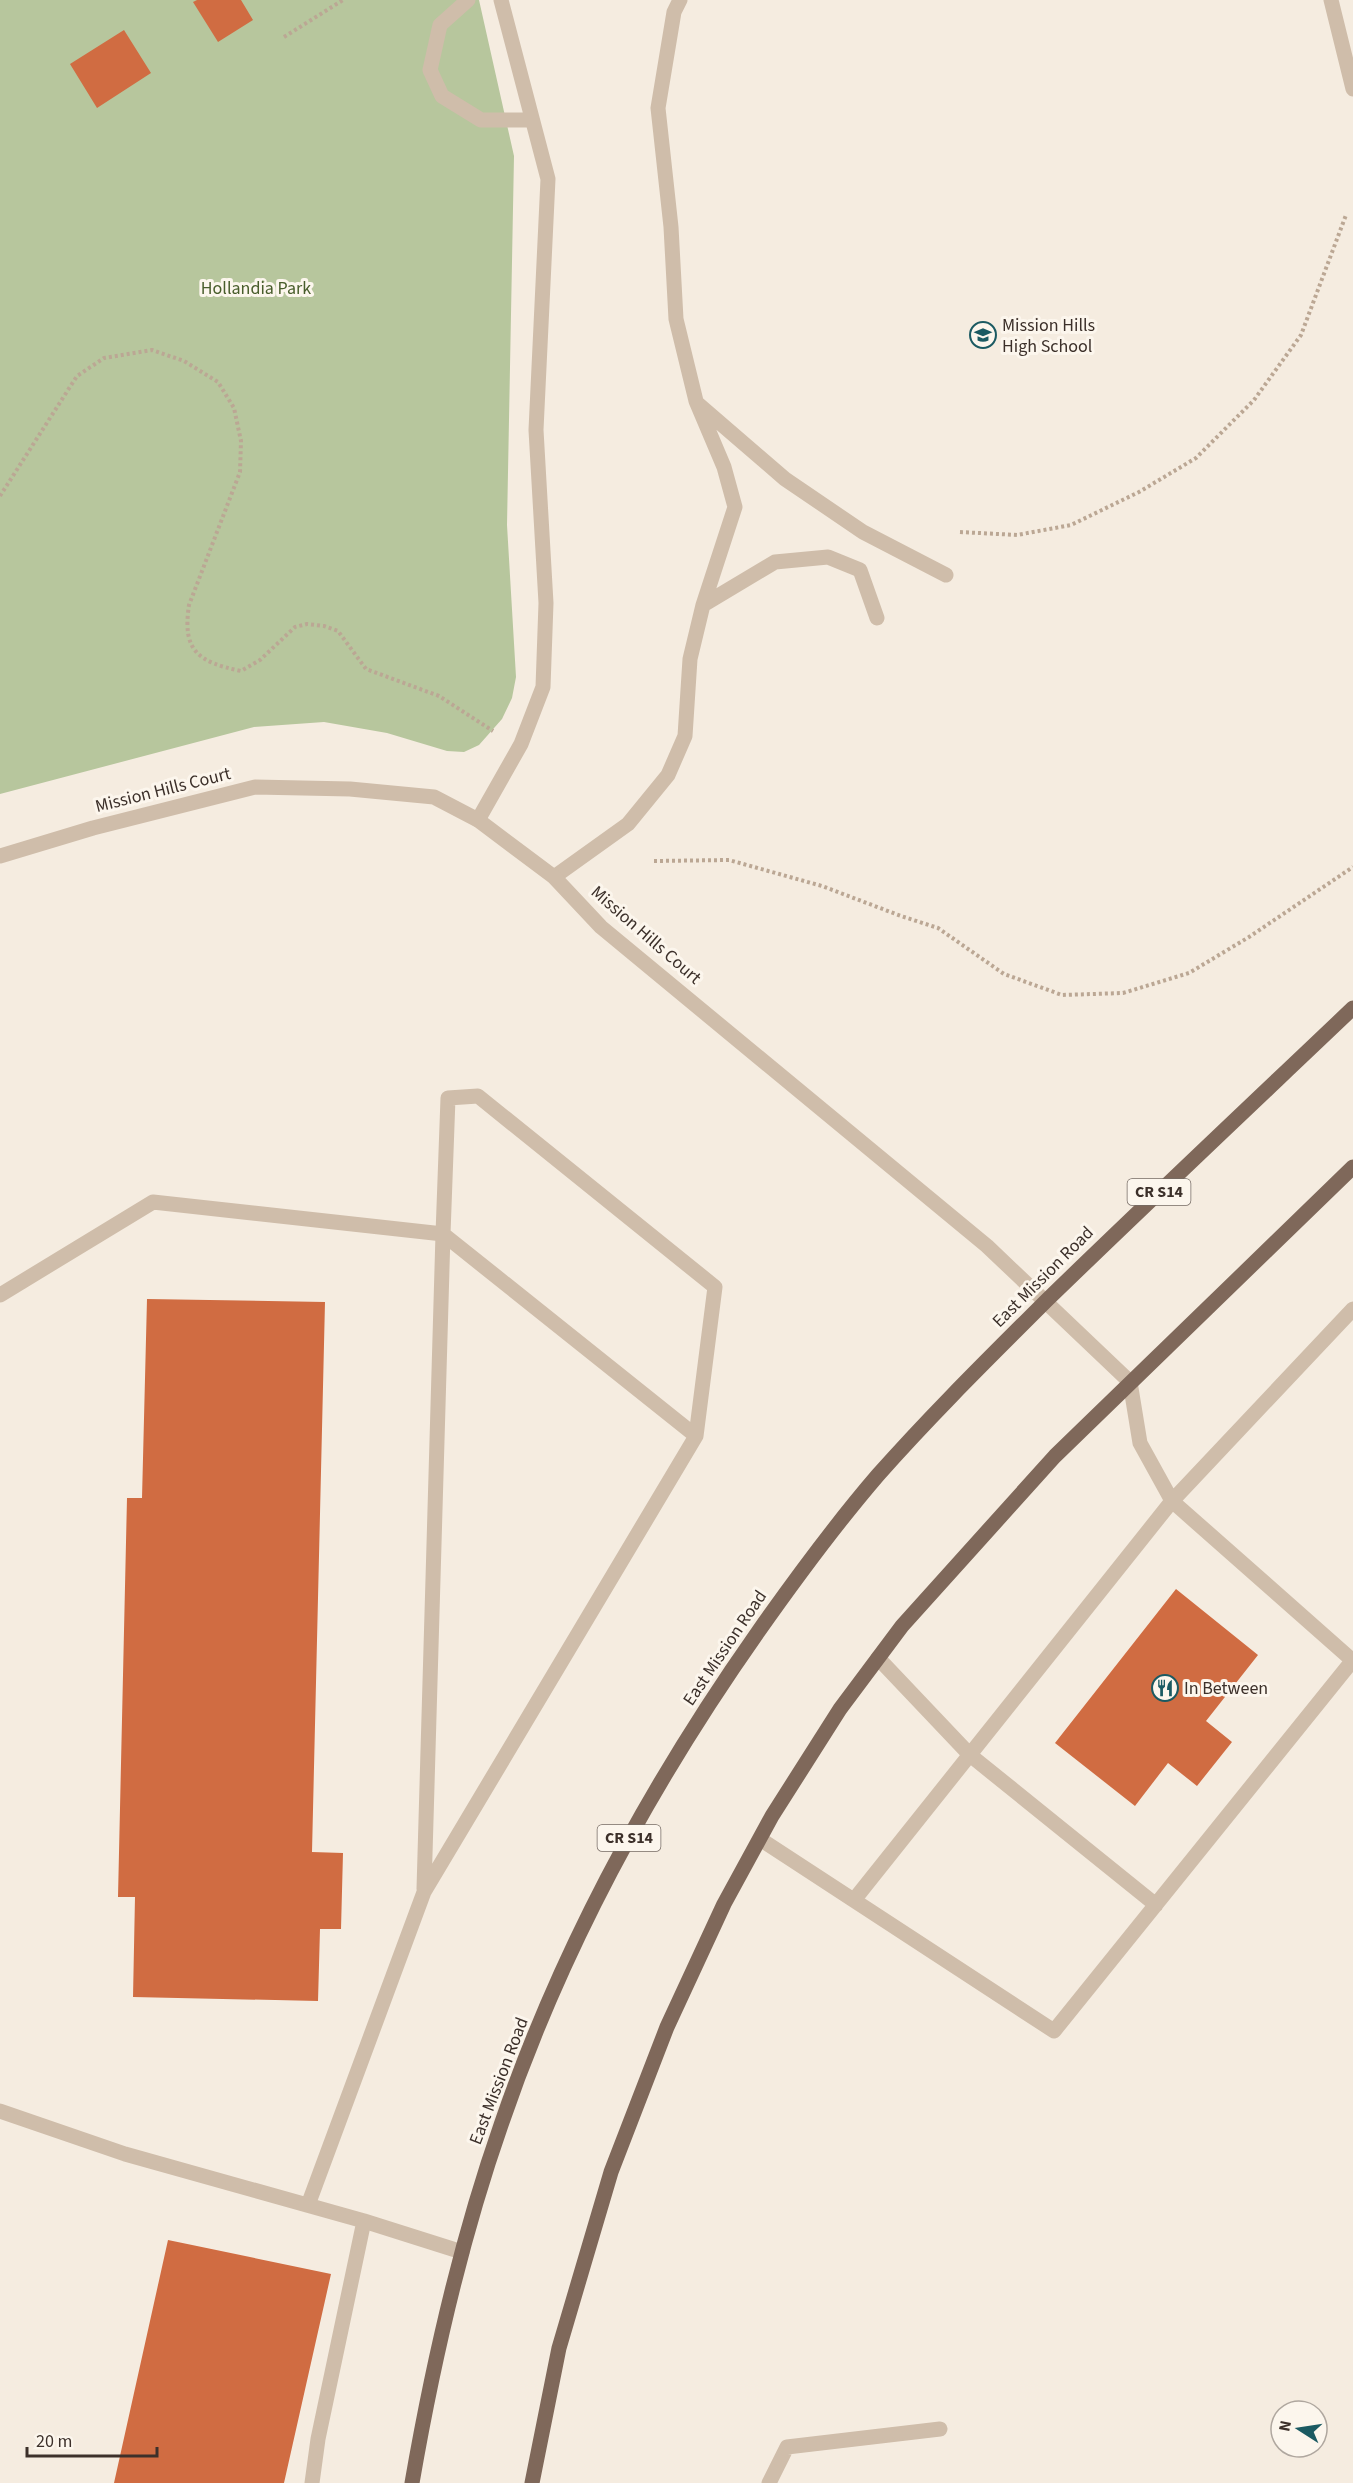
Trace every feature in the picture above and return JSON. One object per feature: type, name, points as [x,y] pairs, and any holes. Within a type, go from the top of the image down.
[{"type":"main road","name":"East Mission Road","points":[[412,2483],[428,2391],[462,2252],[501,2123],[554,1992],[594,1903],[685,1741],[795,1579],[877,1476],[979,1367],[1353,1008]]},
{"type":"main road","points":[[532,2483],[559,2348],[611,2172],[667,2028],[724,1904],[760,1839],[834,1719],[902,1626],[1055,1456],[1353,1167]]},
{"type":"street","points":[[468,0],[440,25],[430,70],[442,96],[481,120],[532,120]]},
{"type":"street","points":[[478,820],[521,744],[543,687],[546,603],[536,430],[548,179],[501,0]]},
{"type":"street","points":[[554,877],[628,824],[668,775],[685,736],[690,658],[703,605],[735,507],[724,467],[696,401],[676,319],[671,227],[658,108],[674,12],[680,0]]},
{"type":"street","points":[[1331,0],[1353,88]]},
{"type":"street","points":[[696,401],[784,479],[863,532],[946,575]]},
{"type":"street","points":[[703,605],[775,562],[828,557],[860,570],[878,618]]},
{"type":"street","name":"Mission Hills Court","points":[[0,856],[93,828],[255,787],[350,789],[434,797],[478,820],[554,877],[601,927],[987,1246],[1130,1382]]},
{"type":"street","points":[[308,2205],[424,1892],[696,1436],[715,1287],[478,1096],[448,1098],[442,1234],[424,1892]]},
{"type":"street","points":[[0,1295],[153,1202],[442,1234],[696,1436]]},
{"type":"street","points":[[854,1900],[1172,1500],[1353,1309]]},
{"type":"street","points":[[760,1839],[1054,2031],[1353,1660],[1172,1500],[1140,1443],[1130,1382]]},
{"type":"street","points":[[878,1658],[970,1755],[1156,1905]]},
{"type":"street","points":[[0,2111],[125,2154],[364,2221],[462,2252]]},
{"type":"street","points":[[312,2483],[318,2439],[364,2221]]},
{"type":"street","points":[[769,2483],[788,2447],[940,2429]]},
{"type":"path","points":[[284,37],[343,0]]},
{"type":"path","points":[[960,532],[1017,535],[1071,525],[1139,492],[1196,458],[1254,400],[1301,335],[1346,215]]},
{"type":"path","points":[[0,496],[77,376],[104,358],[152,350],[184,361],[218,382],[234,408],[241,441],[240,472],[189,606],[186,627],[191,646],[202,658],[219,666],[241,670],[260,660],[295,627],[307,624],[324,626],[338,631],[366,669],[439,696],[494,731]]},
{"type":"path","points":[[654,861],[729,860],[822,886],[938,928],[1004,974],[1062,995],[1123,993],[1189,973],[1249,937],[1353,867]]},
{"type":"green space","name":"Hollandia Park","points":[[0,0],[479,0],[514,156],[507,525],[516,677],[512,698],[502,719],[479,745],[464,752],[447,751],[387,733],[324,722],[254,727],[0,794]]},
{"type":"building","points":[[197,0],[241,0],[253,20],[218,42],[193,2]]},
{"type":"building","points":[[124,30],[151,73],[97,108],[70,64]]},
{"type":"building","points":[[147,1299],[325,1302],[312,1852],[343,1853],[341,1929],[320,1929],[318,2001],[133,1997],[135,1897],[118,1897],[127,1498],[142,1498]]},
{"type":"building","name":"In Between","points":[[1176,1589],[1258,1655],[1206,1721],[1232,1742],[1197,1786],[1168,1763],[1135,1806],[1055,1743]]},
{"type":"building","points":[[168,2240],[331,2274],[284,2483],[114,2483]]},
{"type":"place","name":"Mission Hills High School","points":[[983,335]]},
{"type":"place","name":"In Between","points":[[1165,1688]]}]
